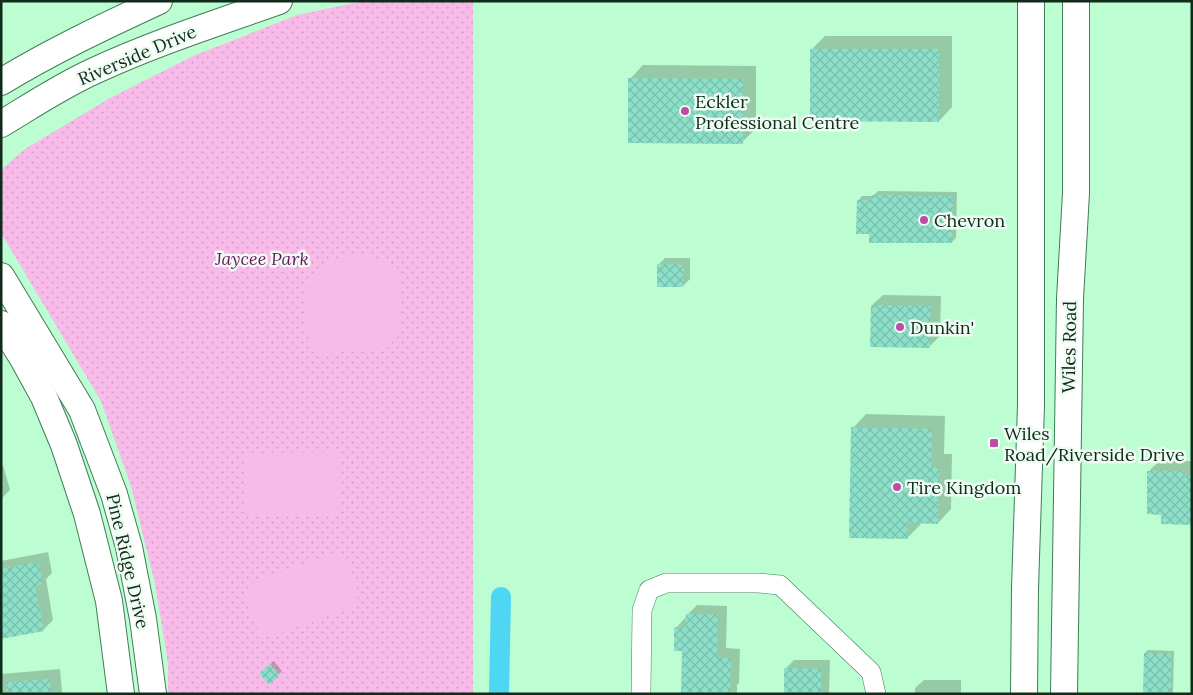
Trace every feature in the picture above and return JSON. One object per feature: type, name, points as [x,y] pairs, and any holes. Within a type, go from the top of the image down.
[{"type":"main road","name":"Riverside Drive","points":[[1,82],[30,64],[84,36],[159,1]]},
{"type":"main road","name":"Riverside Drive","points":[[1,124],[49,94],[93,71],[183,34],[279,1]]},
{"type":"main road","points":[[1024,694],[1025,588],[1031,404],[1031,1]]},
{"type":"main road","name":"Wiles Road","points":[[1064,694],[1070,299],[1076,193],[1076,1]]},
{"type":"main road","name":"Pine Ridge Drive","points":[[1,276],[82,410],[114,494],[129,548],[141,610],[153,694]]},
{"type":"main road","name":"Pine Ridge Drive","points":[[1,324],[44,397],[64,445],[87,514],[109,601],[121,694]]},
{"type":"street","points":[[641,694],[642,610],[649,590],[666,583],[758,583],[780,585],[871,672],[876,694]]},
{"type":"green space","name":"Jaycee Park","points":[[364,1],[473,1],[473,694],[168,694],[168,663],[155,584],[131,486],[101,401],[1,233],[1,170],[25,149],[110,98],[193,56],[297,15]]},
{"type":"green space","points":[[360,256],[376,258],[399,269],[399,335],[388,347],[316,355],[312,347],[305,314],[307,288],[315,272],[329,262],[340,258]]},
{"type":"green space","points":[[338,452],[338,514],[245,514],[245,453]]},
{"type":"green space","points":[[334,553],[346,559],[359,593],[355,606],[270,637],[259,632],[245,595],[250,583]]},
{"type":"building","points":[[810,49],[939,49],[939,122],[810,121]]},
{"type":"building","name":"Eckler Professional Centre","points":[[628,78],[743,79],[743,144],[628,143]]},
{"type":"building","points":[[872,195],[953,196],[952,243],[869,243],[869,234],[856,234],[857,200],[872,200]]},
{"type":"building","points":[[657,264],[684,265],[683,287],[657,287]]},
{"type":"building","points":[[871,305],[931,306],[930,348],[870,347]]},
{"type":"building","points":[[851,427],[932,429],[931,467],[939,467],[938,524],[908,523],[908,539],[849,538]]},
{"type":"building","points":[[1147,471],[1184,471],[1184,476],[1192,476],[1192,525],[1161,524],[1161,515],[1147,514]]},
{"type":"building","points":[[38,562],[43,584],[35,586],[44,631],[1,639],[1,569]]},
{"type":"building","points":[[686,614],[718,615],[717,657],[731,658],[730,694],[681,693],[682,651],[674,651],[674,627],[685,627]]},
{"type":"building","points":[[1144,653],[1171,653],[1171,694],[1143,694]]},
{"type":"building","points":[[270,664],[280,675],[269,685],[259,673]]},
{"type":"building","points":[[784,668],[821,669],[821,694],[784,694]]},
{"type":"building","points":[[50,679],[51,694],[7,694],[6,682]]},
{"type":"waterway","points":[[499,694],[501,597]]},
{"type":"place","name":"Eckler Professional Centre","points":[[685,111]]},
{"type":"place","name":"Chevron","points":[[924,220]]},
{"type":"place","name":"Dunkin'","points":[[900,327]]},
{"type":"place","name":"Wiles Road/Riverside Drive","points":[[994,443]]},
{"type":"place","name":"Tire Kingdom","points":[[897,487]]}]
